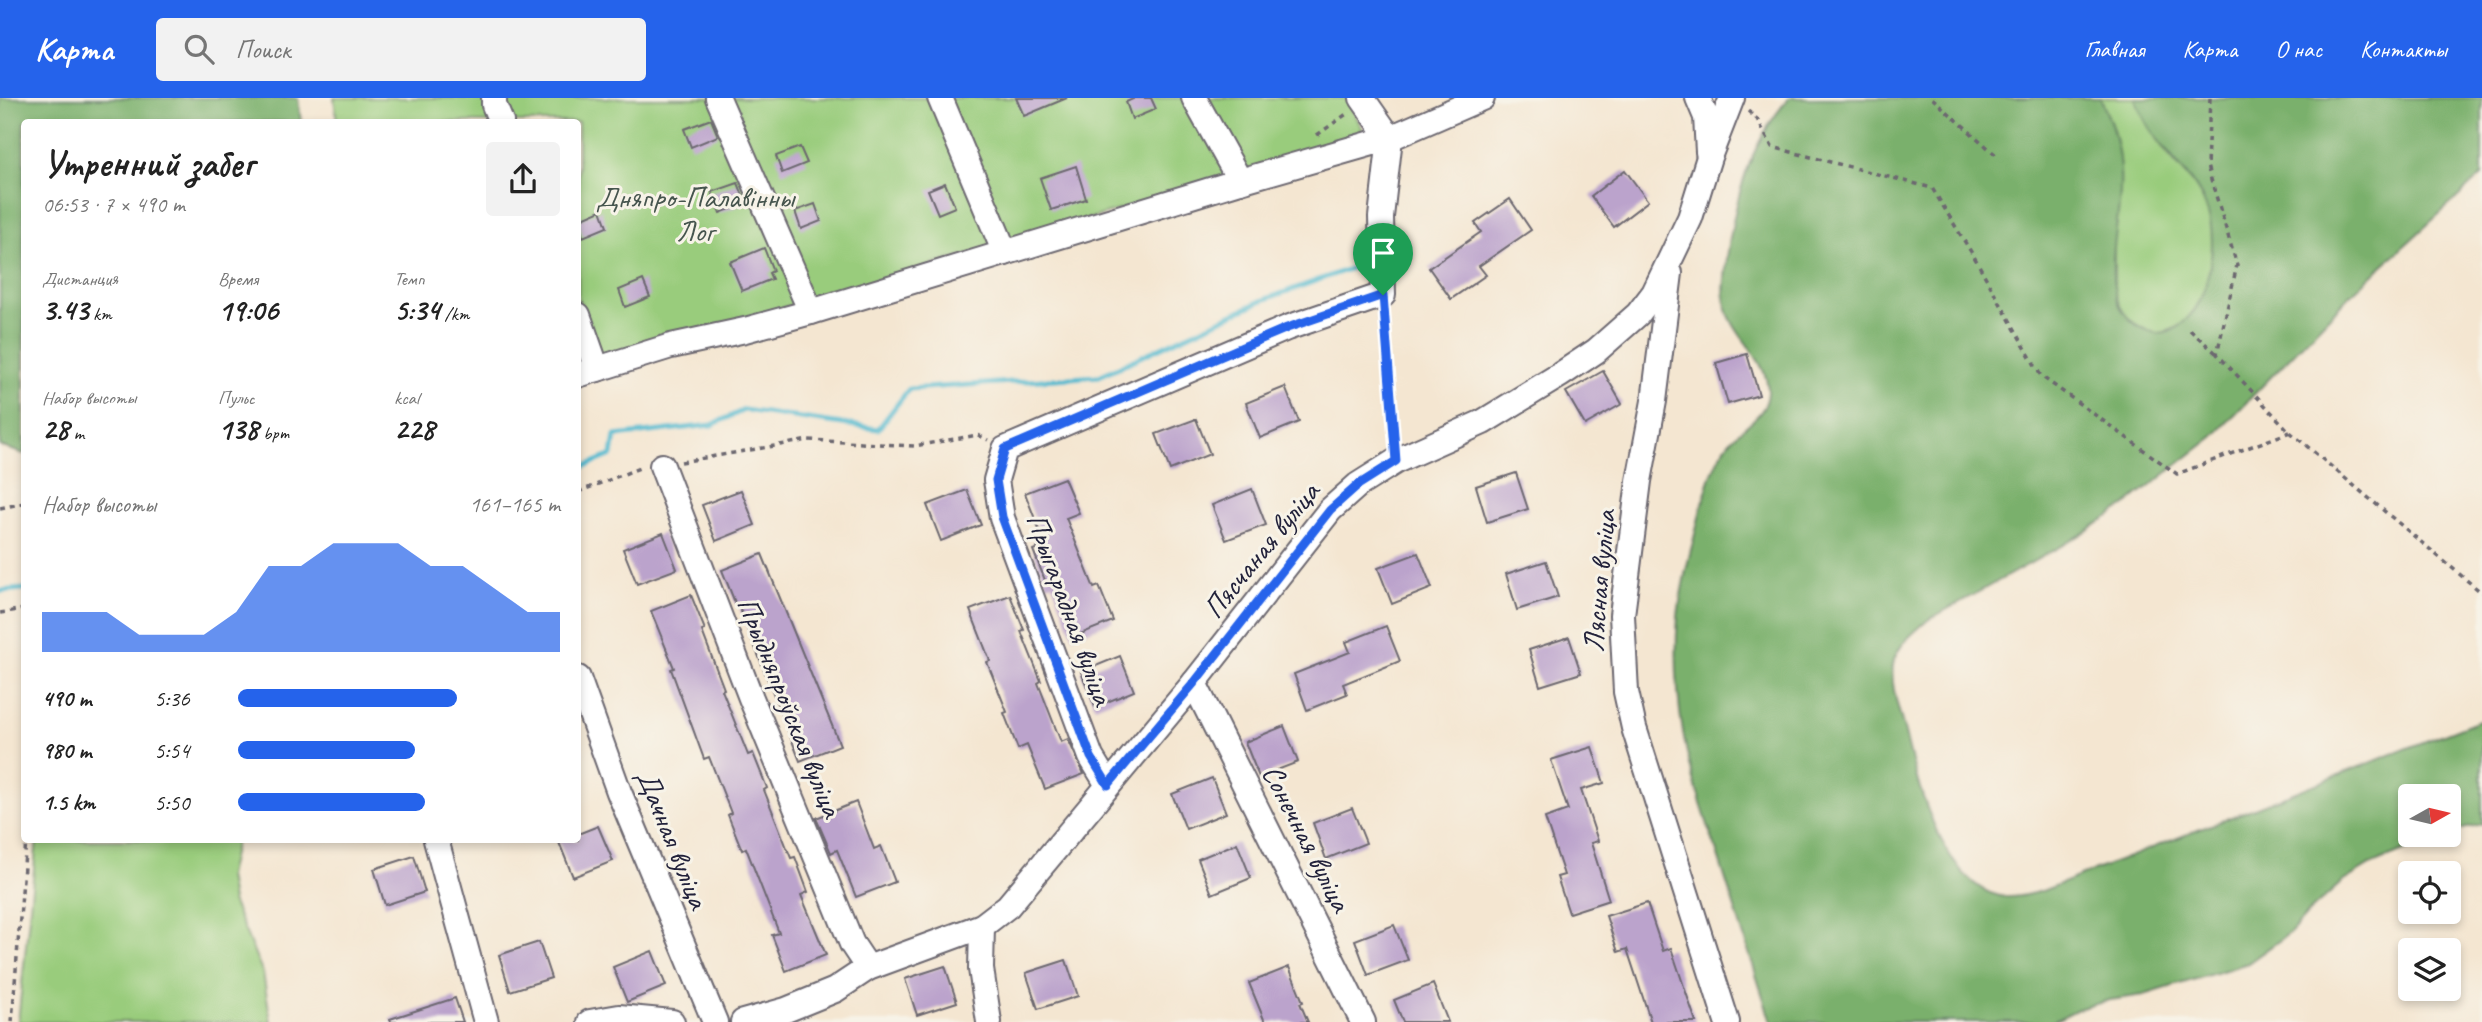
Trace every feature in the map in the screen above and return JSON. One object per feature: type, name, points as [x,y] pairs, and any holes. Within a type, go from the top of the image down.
[{"type":"street","points":[[718,98],[811,312]]},
{"type":"street","points":[[940,98],[1005,253]]},
{"type":"street","points":[[1194,98],[1240,181]]},
{"type":"street","points":[[1005,449],[1287,328],[1383,295],[1381,217],[1390,138],[1362,98]]},
{"type":"street","points":[[581,335],[587,372],[671,346],[811,312],[1390,138],[1482,98]]},
{"type":"street","points":[[1698,98],[1706,117],[1709,157]]},
{"type":"street","name":"Пясчаная вуліца","points":[[743,1022],[786,1010],[835,990],[868,968],[982,926],[1008,906],[1194,683],[1330,510],[1358,485],[1396,461],[1483,422],[1596,351],[1638,314],[1654,293],[1672,259],[1690,218],[1709,157],[1736,102]]},
{"type":"street","name":"Лясная вуліца","points":[[1672,259],[1654,401],[1639,481],[1625,582],[1622,645],[1626,692],[1634,728],[1727,1022]]},
{"type":"street","name":"Прыгарадная вуліца","points":[[1005,449],[996,480],[1002,517],[1091,757],[1108,785]]},
{"type":"street","name":"Прыдняпроўская вуліца","points":[[662,466],[751,698],[852,944],[868,968]]},
{"type":"street","name":"Сонечная вуліца","points":[[1194,683],[1363,1022]]},
{"type":"street","name":"Дачная вуліца","points":[[581,686],[619,792],[715,1022]]},
{"type":"street","points":[[437,843],[486,1022]]},
{"type":"street","points":[[982,926],[981,969],[989,1022]]},
{"type":"street","points":[[590,1022],[619,1017],[672,1022]]},
{"type":"path","points":[[1932,98],[1996,155]]},
{"type":"path","points":[[2210,98],[2207,166],[2238,265],[2217,354]]},
{"type":"path","points":[[1736,102],[1757,119],[1772,147],[1932,188],[2041,376],[2177,474],[2290,432]]},
{"type":"path","points":[[1383,295],[1396,461]]},
{"type":"path","points":[[2190,330],[2217,354],[2290,432],[2482,593]]},
{"type":"path","points":[[581,491],[643,467],[809,440],[914,446],[978,435],[1005,449]]},
{"type":"path","points":[[0,508],[21,504]]},
{"type":"path","points":[[0,613],[21,610]]},
{"type":"path","points":[[12,1022],[26,843]]},
{"type":"green space","points":[[0,98],[298,98],[301,119],[21,119],[21,453],[0,446]]},
{"type":"green space","name":"Дняпро-Палавінны Лог","points":[[334,98],[1347,98],[1366,136],[985,250],[581,365],[581,119],[337,119]]},
{"type":"green space","points":[[1789,98],[2100,98],[2113,131],[2120,166],[2113,274],[2115,293],[2122,310],[2135,324],[2161,333],[2180,325],[2198,305],[2208,276],[2212,240],[2209,215],[2200,195],[2160,143],[2135,98],[2482,98],[2482,175],[2346,299],[2213,437],[2122,508],[2074,539],[1928,620],[1902,646],[1895,658],[1892,673],[1910,753],[1925,803],[1936,828],[1963,873],[1980,888],[2000,896],[2016,897],[2042,891],[2482,719],[2482,824],[2461,830],[2461,784],[2398,784],[2398,847],[2413,847],[2370,865],[2342,882],[2291,932],[2248,963],[2144,995],[2110,1000],[2078,1009],[2052,1022],[1771,1022],[1694,781],[1678,693],[1677,635],[1684,577],[1712,473],[1724,449],[1760,413],[1767,399],[1768,391],[1762,368],[1730,317],[1725,300],[1725,282],[1734,215],[1746,173],[1775,116]]},
{"type":"green space","points":[[2100,98],[2135,98],[2153,134],[2196,187],[2211,217],[2213,250],[2204,290],[2192,315],[2171,330],[2155,333],[2138,328],[2125,316],[2117,299],[2114,288],[2114,132]]},
{"type":"green space","points":[[37,843],[235,843],[228,876],[232,901],[263,973],[271,1022],[18,1022]]},
{"type":"building","points":[[1016,98],[1067,98],[1024,116]]},
{"type":"building","points":[[1135,98],[1151,98],[1156,109],[1132,119],[1126,102]]},
{"type":"building","points":[[711,119],[718,136],[691,147],[684,129]]},
{"type":"building","points":[[800,147],[807,163],[782,173],[776,156]]},
{"type":"building","points":[[1076,166],[1086,199],[1051,210],[1040,178]]},
{"type":"building","points":[[1625,170],[1648,201],[1614,227],[1591,196]]},
{"type":"building","points":[[738,183],[746,203],[720,213],[712,192]]},
{"type":"building","points":[[945,183],[955,207],[938,214],[928,190]]},
{"type":"building","points":[[1510,199],[1531,230],[1479,266],[1486,275],[1451,299],[1429,268],[1481,232],[1475,223]]},
{"type":"building","points":[[815,204],[821,221],[801,229],[795,211]]},
{"type":"building","points":[[601,210],[607,227],[583,237],[581,219]]},
{"type":"building","points":[[764,248],[773,271],[769,273],[772,279],[742,291],[730,262]]},
{"type":"building","points":[[643,280],[650,297],[625,307],[619,290]]},
{"type":"building","points":[[1747,354],[1759,395],[1728,404],[1716,363]]},
{"type":"building","points":[[1603,371],[1622,404],[1585,425],[1566,392]]},
{"type":"building","points":[[1285,387],[1299,422],[1260,438],[1246,403]]},
{"type":"building","points":[[1196,419],[1210,454],[1170,470],[1156,434]]},
{"type":"building","points":[[1516,473],[1528,509],[1487,522],[1476,486]]},
{"type":"building","points":[[1064,478],[1079,513],[1066,518],[1094,588],[1099,586],[1113,621],[1073,637],[1052,583],[1047,585],[1033,550],[1045,545],[1025,493]]},
{"type":"building","points":[[1252,489],[1266,525],[1226,540],[1212,505]]},
{"type":"building","points":[[741,490],[755,525],[716,541],[702,505]]},
{"type":"building","points":[[967,490],[981,525],[941,541],[927,505]]},
{"type":"building","points":[[663,533],[677,569],[637,584],[623,549]]},
{"type":"building","points":[[1418,553],[1432,588],[1392,604],[1378,568]]},
{"type":"building","points":[[762,554],[840,745],[800,761],[722,570]]},
{"type":"building","points":[[1546,561],[1558,597],[1517,610],[1506,574]]},
{"type":"building","points":[[691,595],[705,630],[702,631],[724,689],[722,690],[748,755],[753,753],[767,788],[764,790],[791,858],[795,857],[808,892],[801,895],[826,955],[786,971],[772,935],[779,933],[746,848],[742,850],[728,815],[731,813],[709,757],[704,759],[671,669],[674,668],[651,611]]},
{"type":"building","points":[[1010,595],[1041,681],[1038,683],[1061,742],[1068,739],[1084,774],[1045,789],[1027,745],[1018,749],[987,662],[990,661],[970,610]]},
{"type":"building","points":[[1386,626],[1400,661],[1343,684],[1347,694],[1307,710],[1294,674],[1350,652],[1346,642]]},
{"type":"building","points":[[1569,637],[1581,673],[1540,686],[1529,650]]},
{"type":"building","points":[[1120,656],[1134,691],[1095,707],[1081,672]]},
{"type":"building","points":[[1284,726],[1298,762],[1259,777],[1245,742]]},
{"type":"building","points":[[1592,747],[1604,783],[1581,790],[1598,841],[1591,843],[1609,900],[1569,913],[1557,877],[1564,875],[1545,818],[1568,810],[1551,760]]},
{"type":"building","points":[[1212,778],[1226,813],[1186,829],[1172,794]]},
{"type":"building","points":[[856,802],[874,849],[881,846],[895,882],[856,897],[837,850],[831,853],[816,818]]},
{"type":"building","points":[[1352,808],[1366,843],[1326,859],[1313,823]]},
{"type":"building","points":[[598,826],[613,861],[573,877],[559,843],[581,843],[581,833]]},
{"type":"building","points":[[1237,843],[1251,878],[1212,894],[1198,859]]},
{"type":"building","points":[[414,856],[425,892],[385,905],[374,869]]},
{"type":"building","points":[[1647,903],[1663,951],[1671,948],[1696,1022],[1651,1022],[1627,949],[1618,952],[1606,916]]},
{"type":"building","points":[[1394,925],[1408,960],[1368,975],[1355,940]]},
{"type":"building","points":[[539,942],[551,978],[510,991],[499,955]]},
{"type":"building","points":[[652,951],[666,986],[627,1002],[613,967]]},
{"type":"building","points":[[1066,960],[1078,996],[1038,1009],[1026,973]]},
{"type":"building","points":[[945,966],[957,1002],[917,1015],[905,979]]},
{"type":"building","points":[[1289,967],[1308,1022],[1265,1022],[1249,983]]},
{"type":"building","points":[[1433,984],[1448,1022],[1403,1022],[1394,1000]]},
{"type":"building","points":[[455,998],[463,1022],[391,1022],[390,1019]]},
{"type":"waterway","points":[[581,468],[612,455],[615,436],[712,425],[744,410],[878,429],[909,389],[1099,376],[1263,300],[1360,265]]},
{"type":"waterway","points":[[0,591],[21,589]]},
{"type":"route","points":[[1383,295],[1396,461],[1358,485],[1330,510],[1194,683],[1108,785],[1091,757],[1002,517],[996,480],[1005,449],[1287,328],[1383,295]]}]
